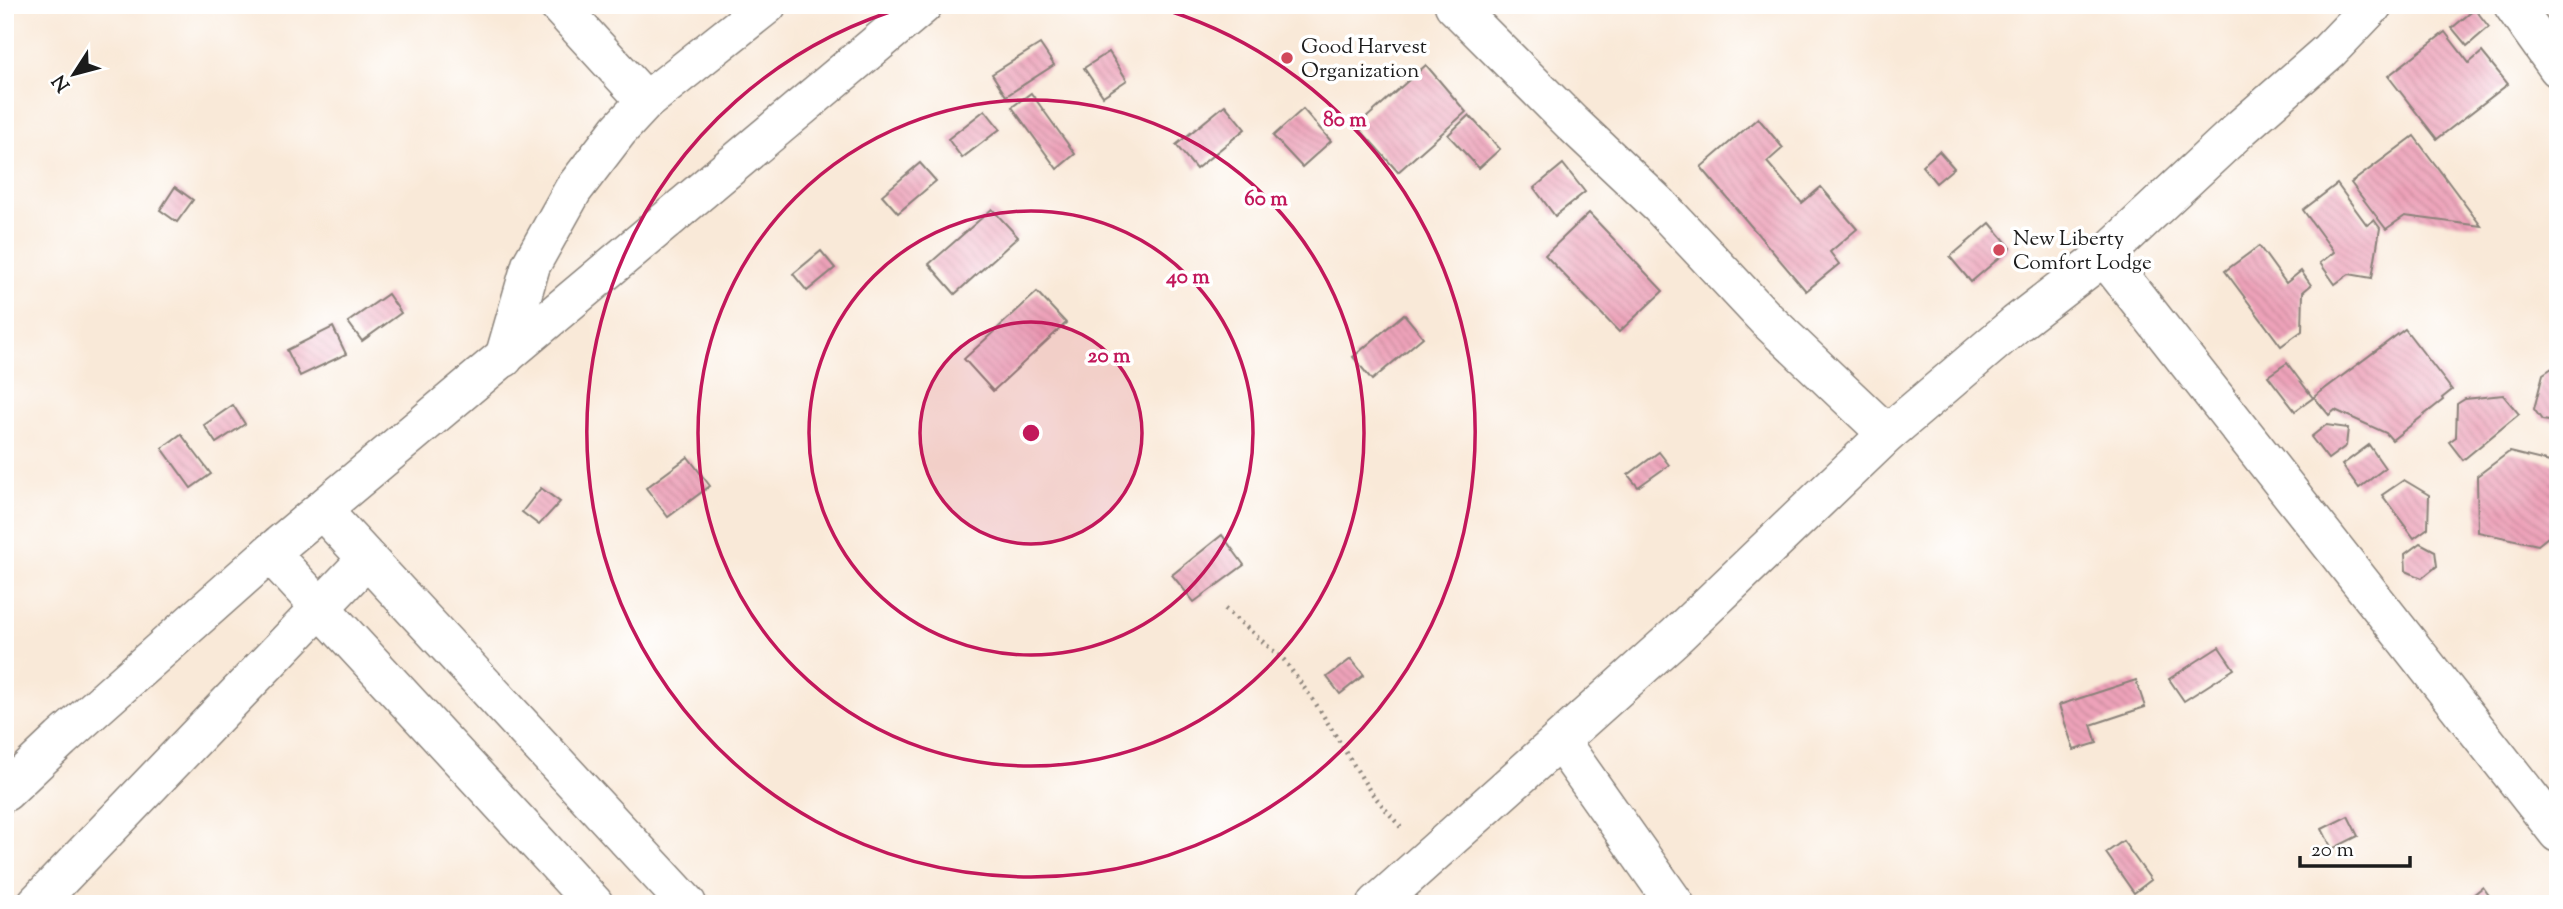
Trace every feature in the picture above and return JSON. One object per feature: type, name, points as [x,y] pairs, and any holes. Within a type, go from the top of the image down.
[{"type":"main road","points":[[558,5],[646,101]]},
{"type":"main road","points":[[504,358],[531,265],[573,190],[619,130],[646,101],[767,5]]},
{"type":"main road","points":[[5,792],[270,553],[923,5]]},
{"type":"main road","points":[[1454,5],[1660,206],[1766,319],[1887,434]]},
{"type":"main road","points":[[1377,904],[1675,637],[1887,434],[2016,324],[2104,256],[2231,137],[2329,51],[2373,5]]},
{"type":"main road","points":[[2513,5],[2558,68]]},
{"type":"main road","points":[[2104,256],[2558,834]]},
{"type":"main road","points":[[322,510],[687,904]]},
{"type":"main road","points":[[270,553],[594,904]]},
{"type":"main road","points":[[36,904],[322,609],[367,559]]},
{"type":"main road","points":[[1560,741],[1675,904]]},
{"type":"path","points":[[1225,609],[1284,660],[1317,704],[1370,791],[1427,860]]},
{"type":"building","points":[[2475,9],[2489,27],[2467,46],[2452,28]]},
{"type":"building","points":[[2445,32],[2469,63],[2482,52],[2508,84],[2437,139],[2388,76]]},
{"type":"building","points":[[1040,44],[1054,65],[1006,96],[992,74]]},
{"type":"building","points":[[1109,52],[1127,80],[1103,96],[1084,68]]},
{"type":"building","points":[[1426,65],[1466,112],[1398,172],[1357,126]]},
{"type":"building","points":[[1031,93],[1075,154],[1057,169],[1012,107]]},
{"type":"building","points":[[1225,105],[1245,129],[1196,169],[1176,145]]},
{"type":"building","points":[[1303,109],[1331,141],[1302,167],[1273,136]]},
{"type":"building","points":[[985,110],[1000,129],[962,158],[948,139]]},
{"type":"building","points":[[1469,115],[1500,149],[1479,168],[1448,135]]},
{"type":"building","points":[[1758,118],[1783,148],[1767,162],[1802,203],[1821,187],[1857,229],[1830,252],[1839,264],[1806,291],[1701,167]]},
{"type":"building","points":[[2414,136],[2481,226],[2405,216],[2386,229],[2351,183]]},
{"type":"building","points":[[1939,151],[1954,168],[1936,183],[1922,166]]},
{"type":"building","points":[[920,163],[936,181],[898,213],[882,195]]},
{"type":"building","points":[[1563,164],[1585,192],[1555,216],[1534,188]]},
{"type":"building","points":[[2337,184],[2367,225],[2374,220],[2380,228],[2372,278],[2349,274],[2335,284],[2320,263],[2334,252],[2303,210]]},
{"type":"building","points":[[175,187],[193,200],[177,222],[160,210]]},
{"type":"building","points":[[992,209],[1018,237],[955,294],[929,264]]},
{"type":"building","points":[[1589,213],[1663,291],[1619,332],[1545,255]]},
{"type":"building","points":[[1990,223],[2011,248],[1971,282],[1950,257]]},
{"type":"building","points":[[2259,246],[2286,283],[2301,271],[2311,285],[2303,292],[2302,331],[2281,346],[2225,271]]},
{"type":"building","points":[[821,251],[835,268],[807,291],[793,274]]},
{"type":"building","points":[[1037,292],[1066,323],[993,391],[964,359]]},
{"type":"building","points":[[388,294],[401,313],[362,341],[348,322]]},
{"type":"building","points":[[1404,314],[1423,337],[1372,380],[1353,357]]},
{"type":"building","points":[[333,327],[346,354],[300,376],[287,350]]},
{"type":"building","points":[[2405,329],[2452,390],[2392,440],[2386,433],[2335,410],[2329,415],[2314,397]]},
{"type":"building","points":[[2287,363],[2313,398],[2295,411],[2268,376]]},
{"type":"building","points":[[2558,364],[2558,422],[2542,420],[2534,409],[2543,374]]},
{"type":"building","points":[[2503,395],[2519,414],[2463,460],[2449,442],[2456,437],[2457,404],[2465,399]]},
{"type":"building","points":[[233,405],[245,424],[216,443],[204,425]]},
{"type":"building","points":[[2326,425],[2348,428],[2346,446],[2328,459],[2311,437]]},
{"type":"building","points":[[181,434],[211,474],[191,488],[162,448]]},
{"type":"building","points":[[2369,445],[2385,468],[2359,488],[2342,465]]},
{"type":"building","points":[[1659,452],[1669,465],[1638,487],[1628,475]]},
{"type":"building","points":[[2509,452],[2558,464],[2558,529],[2538,545],[2478,532],[2477,476]]},
{"type":"building","points":[[688,457],[710,486],[668,517],[646,488]]},
{"type":"building","points":[[2404,480],[2429,495],[2428,528],[2414,538],[2382,495]]},
{"type":"building","points":[[541,488],[560,502],[539,525],[522,512]]},
{"type":"building","points":[[1222,535],[1244,565],[1194,602],[1172,575]]},
{"type":"building","points":[[2420,543],[2435,551],[2437,566],[2422,578],[2406,571],[2405,554]]},
{"type":"building","points":[[2219,647],[2234,669],[2184,701],[2169,679]]},
{"type":"building","points":[[1351,659],[1364,675],[1340,694],[1327,677]]},
{"type":"building","points":[[2136,680],[2145,707],[2091,725],[2097,743],[2074,750],[2059,705]]},
{"type":"building","points":[[2348,816],[2358,836],[2332,849],[2322,829]]},
{"type":"building","points":[[2123,841],[2151,880],[2134,893],[2106,853]]},
{"type":"building","points":[[2483,887],[2495,904],[2462,904]]},
{"type":"place","name":"Good Harvest Organization","points":[[1287,58]]},
{"type":"place","name":"New Liberty Comfort Lodge","points":[[1999,250]]}]
